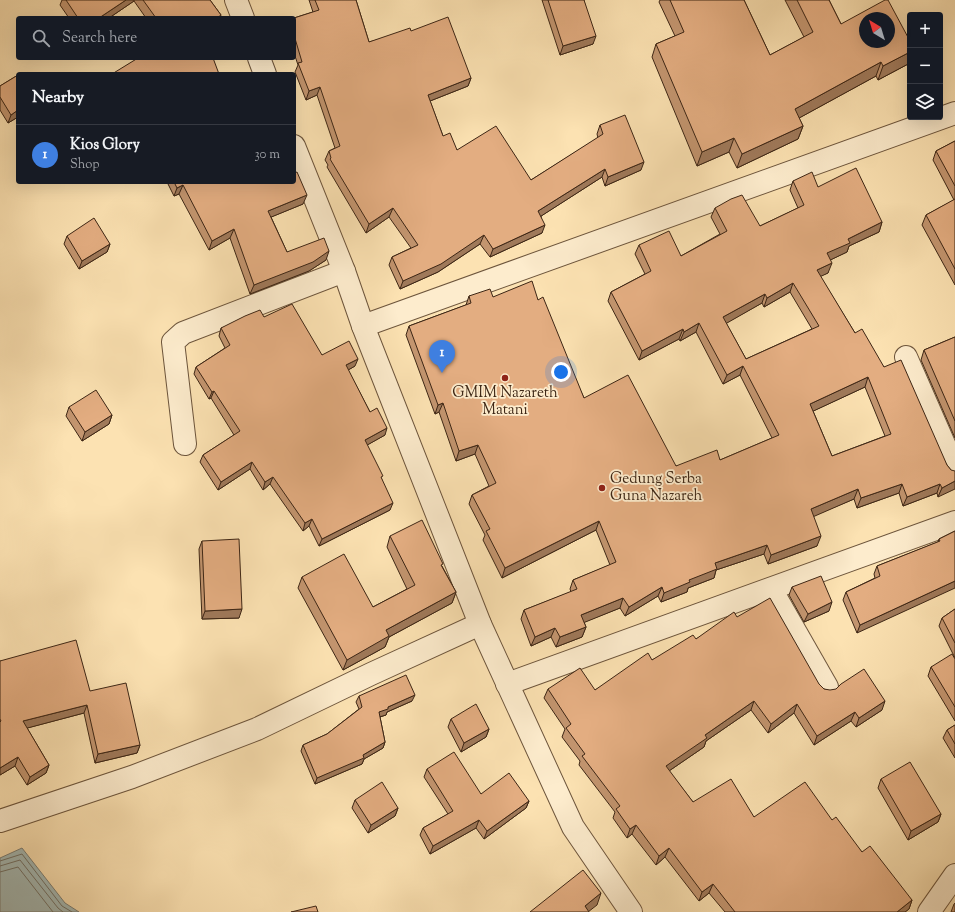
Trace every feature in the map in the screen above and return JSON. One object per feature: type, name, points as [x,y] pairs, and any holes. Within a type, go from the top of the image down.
[{"type":"street","points":[[236,0],[242,16]]},
{"type":"street","points":[[260,60],[264,72]]},
{"type":"street","points":[[363,326],[954,117]]},
{"type":"street","points":[[296,151],[344,271],[363,326],[480,624],[573,827],[631,912]]},
{"type":"street","points":[[185,444],[173,342],[177,337],[183,333],[344,271]]},
{"type":"street","points":[[906,357],[955,469]]},
{"type":"street","points":[[507,684],[955,522]]},
{"type":"street","points":[[771,589],[827,687]]},
{"type":"street","points":[[0,821],[132,776],[257,729],[480,624]]},
{"type":"street","points":[[929,912],[955,874]]},
{"type":"water","points":[[22,848],[65,903],[79,912],[0,912],[0,858]]},
{"type":"building","points":[[66,0],[126,0],[102,16],[77,16]]},
{"type":"building","points":[[143,0],[210,0],[221,15],[220,16],[155,16]]},
{"type":"building","points":[[315,0],[356,0],[369,42],[410,28],[411,31],[448,17],[471,78],[428,95],[443,136],[450,133],[457,150],[496,126],[531,180],[603,134],[600,125],[625,115],[644,162],[608,177],[605,169],[538,211],[545,225],[493,249],[484,235],[441,264],[403,281],[392,257],[418,245],[393,208],[369,224],[330,159],[329,151],[340,146],[320,87],[309,91],[298,63],[302,62],[296,42],[296,17],[319,10]]},
{"type":"building","points":[[548,0],[584,0],[596,36],[563,46]]},
{"type":"building","points":[[670,0],[744,0],[770,55],[813,32],[797,0],[829,0],[841,24],[859,14],[859,48],[895,48],[895,13],[907,35],[907,54],[883,66],[881,62],[795,109],[803,126],[742,154],[734,138],[702,152],[656,44],[684,32]]},
{"type":"building","points":[[885,0],[888,0],[894,12],[863,12]]},
{"type":"building","points":[[135,60],[214,60],[218,72],[115,72]]},
{"type":"building","points":[[16,76],[16,111],[11,115],[0,97],[0,86]]},
{"type":"building","points":[[955,141],[955,186],[936,151]]},
{"type":"building","points":[[856,168],[882,222],[848,239],[850,243],[827,253],[832,263],[817,270],[855,333],[862,329],[884,367],[901,360],[947,465],[951,470],[955,471],[955,481],[942,488],[940,484],[907,497],[902,484],[861,498],[858,489],[811,509],[821,536],[771,555],[767,545],[715,563],[717,569],[689,580],[690,582],[664,593],[662,587],[629,607],[623,598],[581,615],[586,627],[560,637],[555,628],[535,637],[524,610],[577,589],[573,580],[616,562],[599,521],[505,568],[486,531],[490,529],[472,495],[496,483],[478,445],[459,451],[443,403],[438,405],[409,326],[471,303],[469,296],[490,289],[493,297],[532,281],[538,300],[543,297],[584,398],[628,375],[676,466],[717,450],[720,460],[779,435],[743,366],[727,375],[699,323],[684,332],[683,329],[642,351],[611,292],[651,271],[639,245],[669,231],[681,256],[727,231],[715,208],[731,199],[742,195],[760,226],[804,205],[793,181],[812,172],[818,187]],"holes":[[[793,283],[819,326],[746,359],[723,317],[765,294],[767,298]],[[868,377],[891,434],[832,456],[810,404]]]},
{"type":"building","points":[[296,172],[307,195],[268,211],[287,252],[324,238],[329,251],[313,262],[254,285],[234,229],[212,241],[183,185],[177,188],[175,184],[296,184]]},
{"type":"building","points":[[955,199],[955,269],[926,215]]},
{"type":"building","points":[[94,218],[110,244],[82,261],[67,236]]},
{"type":"building","points":[[292,304],[322,355],[349,341],[358,359],[346,365],[370,412],[377,408],[387,428],[365,440],[383,476],[381,477],[393,503],[322,539],[312,519],[305,523],[273,477],[265,482],[252,462],[221,482],[203,455],[240,431],[214,391],[212,392],[196,367],[230,345],[221,328],[260,310],[264,317]]},
{"type":"building","points":[[955,337],[955,421],[924,350]]},
{"type":"building","points":[[96,390],[112,415],[85,432],[69,407]]},
{"type":"building","points":[[422,520],[443,564],[441,565],[456,592],[386,630],[389,636],[347,660],[302,577],[344,554],[373,607],[415,585],[390,536]]},
{"type":"building","points":[[955,531],[955,581],[860,625],[846,592],[880,576],[877,566],[940,541],[939,539]]},
{"type":"building","points":[[239,539],[242,609],[205,611],[202,541]]},
{"type":"building","points":[[821,576],[832,602],[808,614],[792,587]]},
{"type":"building","points":[[770,598],[819,684],[824,689],[836,689],[864,669],[885,701],[859,718],[855,712],[817,736],[797,704],[771,724],[754,701],[705,735],[707,738],[666,766],[693,802],[731,779],[754,817],[805,782],[832,820],[836,817],[862,852],[870,846],[912,900],[897,912],[735,912],[713,884],[702,892],[669,848],[659,856],[636,825],[630,829],[616,809],[620,806],[582,756],[585,754],[566,728],[571,724],[548,689],[580,668],[595,690],[648,653],[652,660],[693,635],[696,639],[734,612],[737,617]]},
{"type":"building","points":[[955,609],[955,643],[942,618]]},
{"type":"building","points":[[76,640],[90,691],[126,683],[140,745],[98,754],[87,705],[23,721],[49,765],[30,777],[18,757],[0,768],[0,661]]},
{"type":"building","points":[[952,654],[955,659],[955,707],[931,667]]},
{"type":"building","points":[[406,675],[415,695],[379,712],[385,742],[363,755],[364,758],[317,778],[303,745],[327,734],[362,707],[359,696]]},
{"type":"building","points":[[476,704],[489,729],[464,743],[451,719]]},
{"type":"building","points":[[955,725],[955,744],[947,730]]},
{"type":"building","points":[[454,752],[481,794],[509,773],[529,801],[487,831],[479,820],[433,846],[423,828],[453,811],[427,769]]},
{"type":"building","points":[[910,762],[941,814],[911,831],[881,779]]},
{"type":"building","points":[[382,782],[398,808],[371,825],[355,800]]},
{"type":"building","points":[[583,870],[601,893],[585,906],[589,912],[530,912]]},
{"type":"building","points":[[316,906],[318,912],[291,912]]},
{"type":"place","name":"Kios Glory","points":[[442,373]]},
{"type":"place","name":"GMIM Nazareth Matani","points":[[505,378]]},
{"type":"place","name":"Gedung Serba Guna Nazareh","points":[[602,488]]}]
